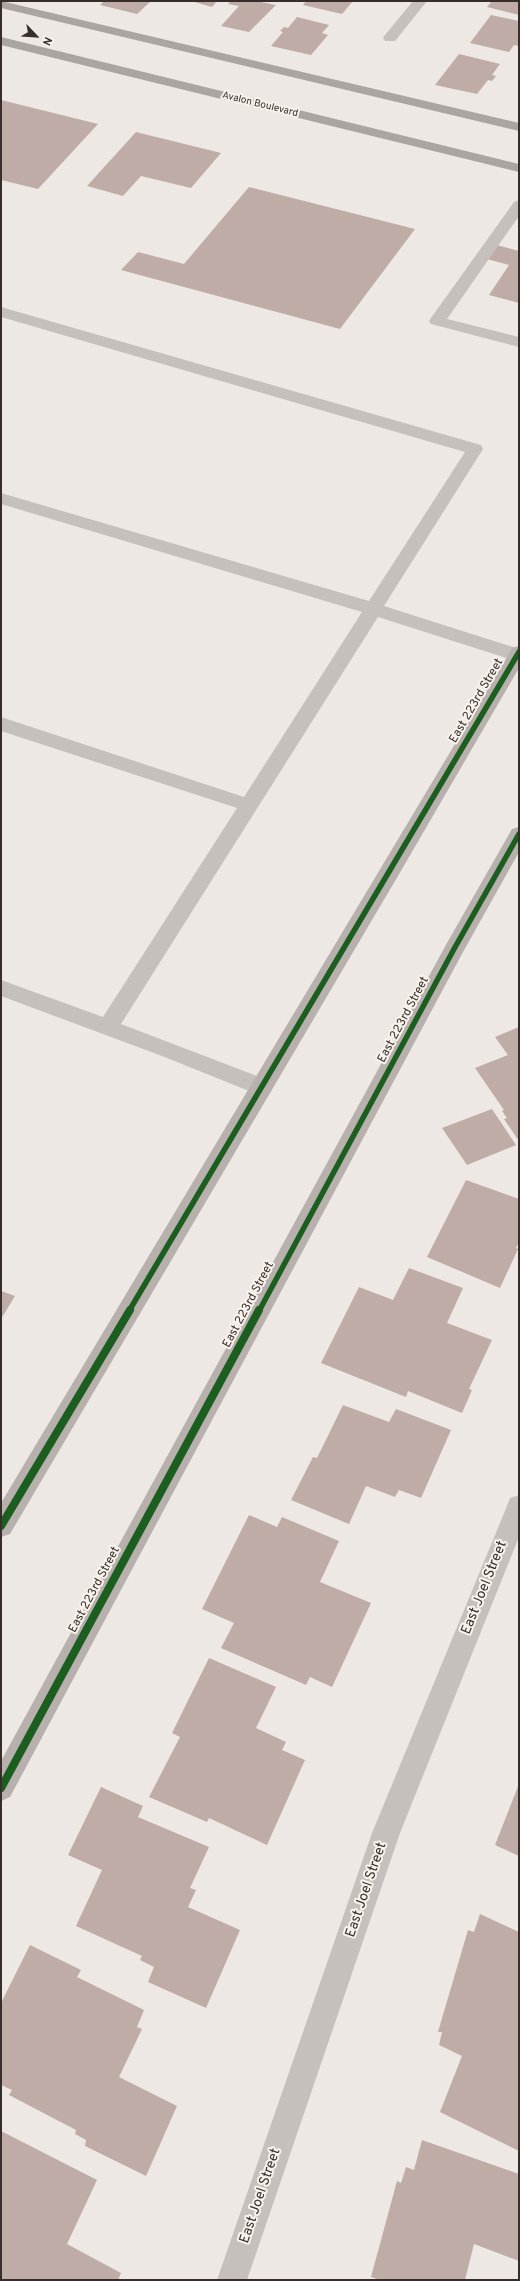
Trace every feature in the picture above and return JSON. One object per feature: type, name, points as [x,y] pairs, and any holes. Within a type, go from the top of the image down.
[{"type":"main road","points":[[1,4],[519,127]]},
{"type":"main road","name":"Avalon Boulevard","points":[[1,42],[519,168]]},
{"type":"main road","name":"East 223rd Street","points":[[1,1526],[518,654]]},
{"type":"main road","name":"East 223rd Street","points":[[1,1788],[451,956],[519,834]]},
{"type":"street","points":[[390,38],[420,1]]},
{"type":"street","points":[[518,208],[437,321],[519,342]]},
{"type":"street","points":[[1,312],[475,449],[108,1027]]},
{"type":"street","points":[[1,498],[374,609],[518,654]]},
{"type":"street","points":[[1,724],[248,806]]},
{"type":"street","points":[[1,988],[108,1027],[262,1087]]},
{"type":"street","name":"East Joel Street","points":[[232,2280],[386,1833],[519,1506]]},
{"type":"building","points":[[104,1],[151,1],[137,14],[100,5]]},
{"type":"building","points":[[191,1],[217,1],[212,7]]},
{"type":"building","points":[[231,1],[256,1],[276,5],[249,32],[221,26],[239,6],[228,4]]},
{"type":"building","points":[[306,1],[353,1],[342,14],[303,5]]},
{"type":"building","points":[[492,1],[519,1],[519,15],[487,7]]},
{"type":"building","points":[[491,15],[519,21],[519,46],[514,45],[509,52],[470,43]]},
{"type":"building","points":[[297,17],[329,25],[322,33],[328,35],[311,55],[271,46],[283,32],[280,31],[284,27],[288,28]]},
{"type":"building","points":[[459,54],[500,64],[492,75],[496,76],[492,81],[488,80],[477,94],[435,85]]},
{"type":"building","points":[[1,100],[98,124],[38,189],[1,180]]},
{"type":"building","points":[[136,132],[221,153],[191,188],[141,176],[123,196],[87,186]]},
{"type":"building","points":[[249,187],[415,229],[340,329],[121,270],[138,252],[184,264]]},
{"type":"building","points":[[497,245],[519,251],[519,303],[489,295],[509,265],[487,259]]},
{"type":"building","points":[[519,1027],[519,1141],[504,1119],[507,1118],[502,1111],[504,1110],[475,1068],[508,1055],[495,1037]]},
{"type":"building","points":[[492,1109],[516,1145],[467,1165],[442,1128]]},
{"type":"building","points":[[466,1180],[519,1199],[519,1242],[516,1248],[518,1249],[500,1288],[427,1257]]},
{"type":"building","points":[[409,1268],[463,1288],[447,1323],[492,1340],[469,1389],[472,1390],[462,1413],[408,1391],[406,1397],[321,1363],[359,1287],[393,1300]]},
{"type":"building","points":[[1,1291],[15,1296],[1,1319]]},
{"type":"building","points":[[343,1405],[389,1422],[396,1409],[451,1430],[421,1498],[399,1490],[395,1497],[366,1486],[349,1524],[291,1500],[313,1457],[317,1458]]},
{"type":"building","points":[[249,1515],[277,1527],[282,1517],[339,1541],[320,1582],[371,1603],[332,1687],[310,1677],[306,1685],[221,1648],[234,1623],[202,1609]]},
{"type":"building","points":[[209,1658],[276,1687],[256,1728],[286,1742],[282,1750],[305,1760],[267,1845],[209,1818],[207,1822],[149,1797],[180,1737],[172,1733]]},
{"type":"building","points":[[519,1784],[519,1856],[495,1845]]},
{"type":"building","points":[[101,1787],[143,1806],[138,1817],[209,1847],[190,1888],[196,1890],[188,1907],[240,1930],[206,2008],[148,1982],[154,1967],[140,1960],[142,1956],[76,1926],[102,1870],[68,1855]]},
{"type":"building","points":[[480,1914],[519,1932],[519,2151],[440,2112],[462,2056],[439,2045],[442,2032],[438,2032],[468,1930],[474,1932]]},
{"type":"building","points":[[30,1945],[81,1970],[77,1977],[144,2010],[137,2027],[142,2029],[119,2077],[177,2106],[146,2176],[85,2146],[86,2140],[75,2134],[76,2130],[9,2095],[12,2090],[1,2085],[1,2003]]},
{"type":"building","points":[[1,2131],[97,2180],[67,2244],[121,2273],[118,2280],[1,2280]]},
{"type":"building","points":[[422,2140],[519,2174],[519,2261],[474,2244],[465,2280],[380,2280],[371,2277],[397,2181],[401,2183],[406,2167],[414,2170]]},
{"type":"cycle path","points":[[1,1526],[388,876],[519,652]]},
{"type":"cycle path","points":[[1,1788],[454,949],[519,834]]}]
